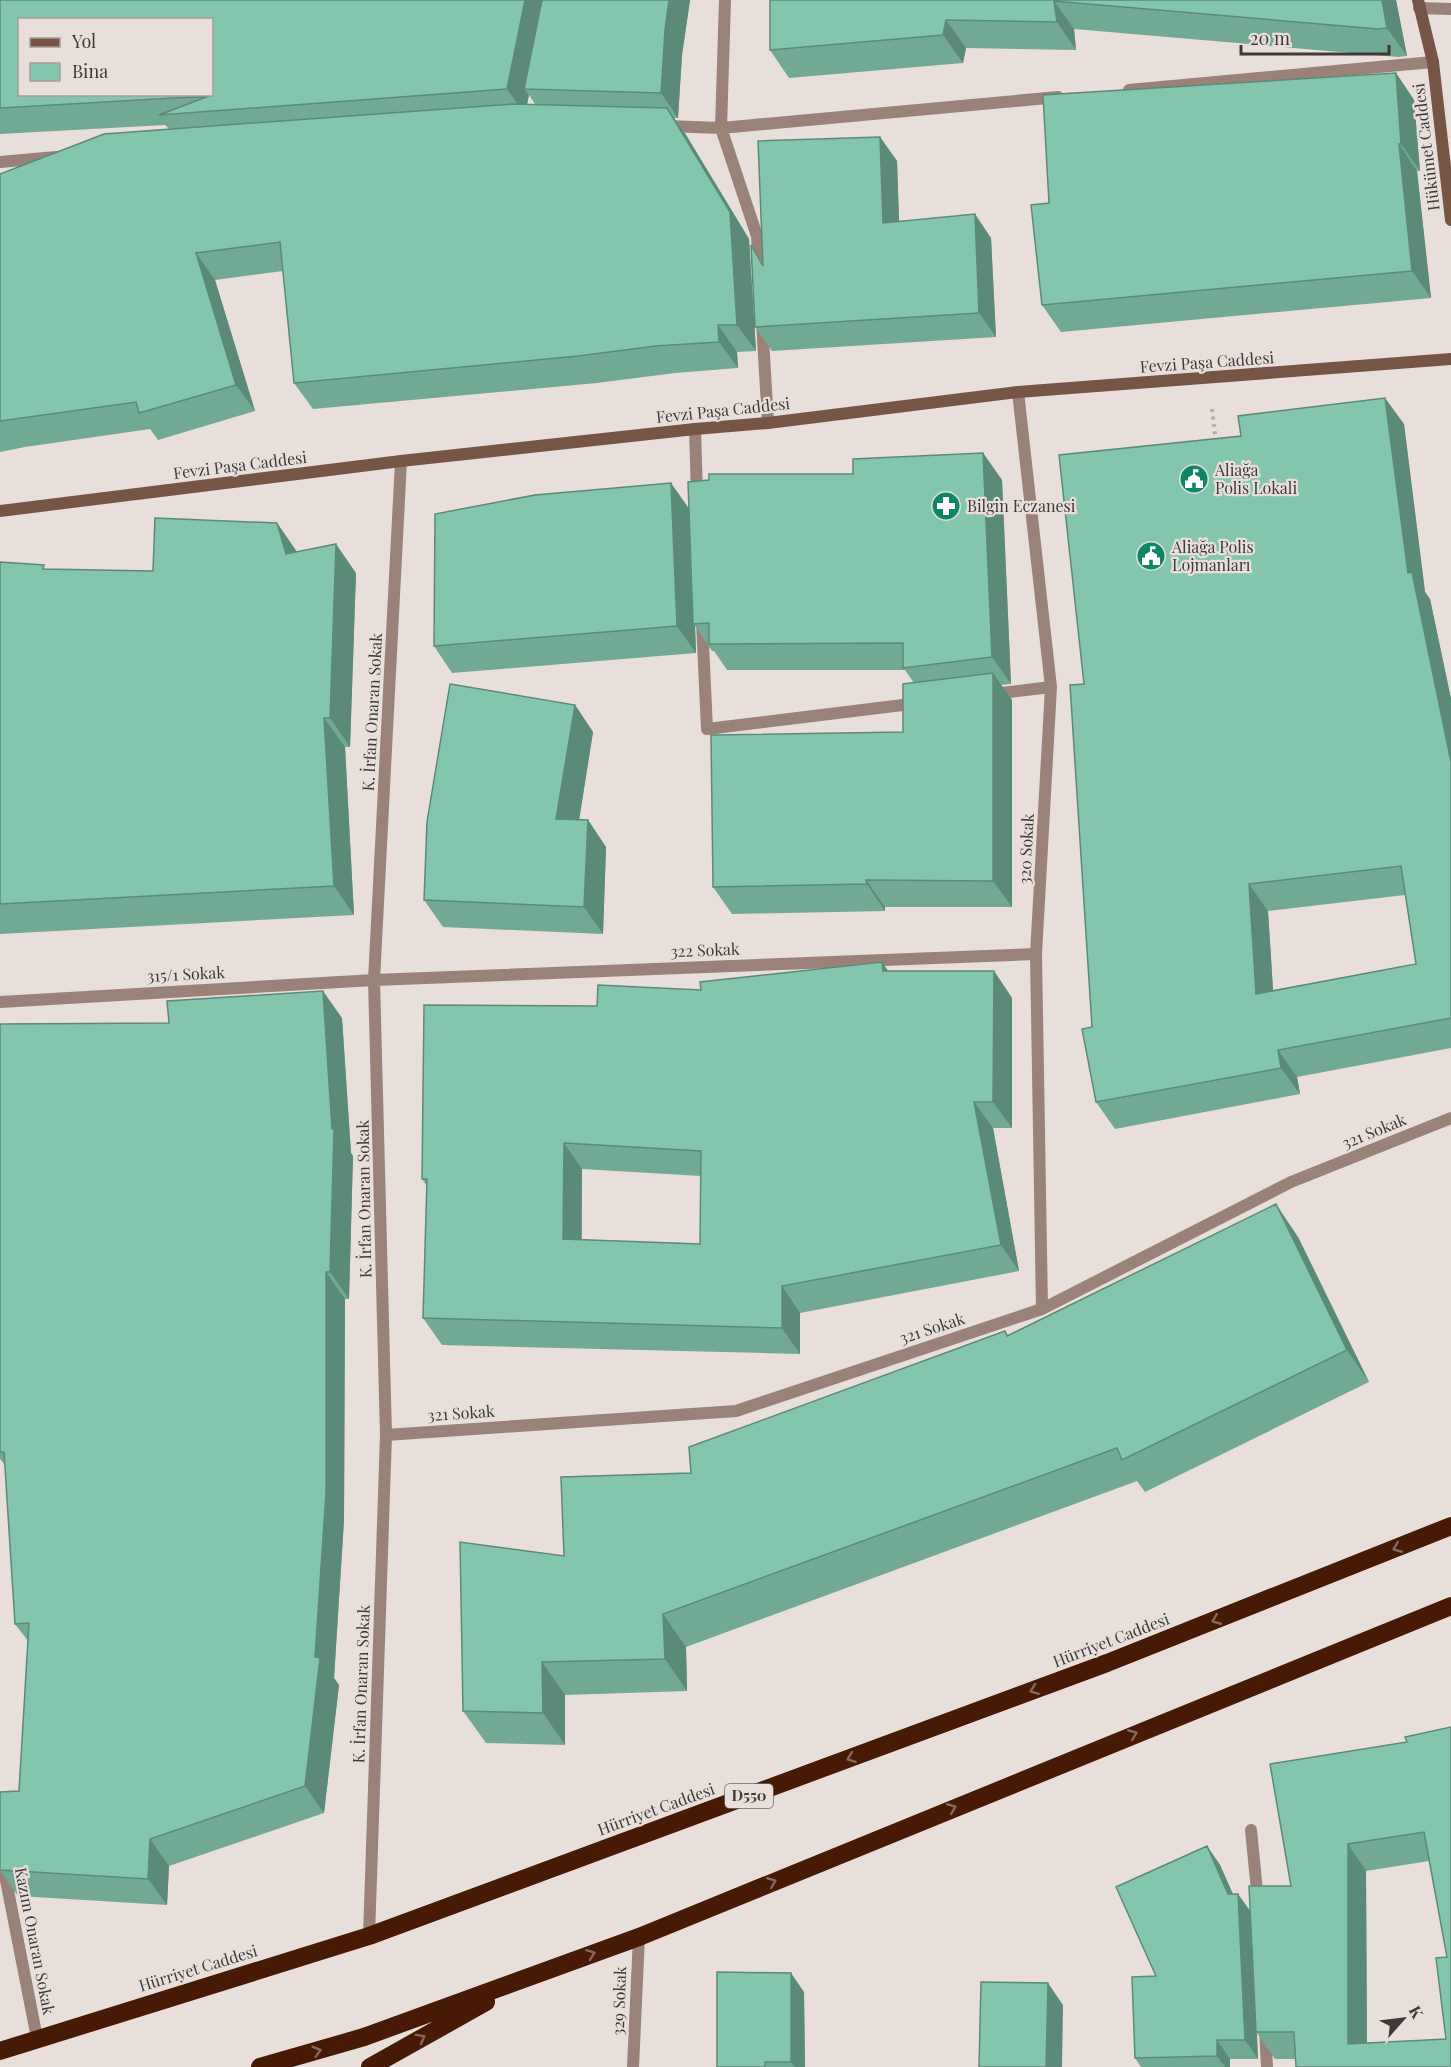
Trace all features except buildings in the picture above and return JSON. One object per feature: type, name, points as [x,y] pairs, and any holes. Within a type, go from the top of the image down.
[{"type":"highway","name":"Hürriyet Caddesi","points":[[0,2051],[369,1936],[1107,1663],[1451,1526]]},
{"type":"highway","points":[[260,2067],[364,2037],[639,1937],[1451,1606]]},
{"type":"highway","points":[[370,2067],[536,1974]]},
{"type":"highway","points":[[0,2041],[37,2038]]},
{"type":"street","points":[[725,0],[721,128],[757,236],[760,283]]},
{"type":"street","points":[[1418,4],[1451,9]]},
{"type":"street","name":"Hükümet Caddesi","points":[[1418,4],[1433,62],[1451,220]]},
{"type":"street","points":[[1112,92],[1433,62]]},
{"type":"street","points":[[650,126],[721,128],[1065,96]]},
{"type":"street","points":[[0,162],[71,156]]},
{"type":"street","points":[[761,306],[768,423]]},
{"type":"street","name":"Fevzi Paşa Caddesi","points":[[0,511],[401,461],[768,423],[1018,392],[1451,359]]},
{"type":"street","name":"320 Sokak","points":[[1018,392],[1051,687],[1036,954],[1042,1309]]},
{"type":"street","points":[[695,429],[698,510]]},
{"type":"street","name":"K. İrfan Onaran Sokak","points":[[369,1936],[386,1434],[374,980],[401,461]]},
{"type":"street","points":[[702,614],[707,729],[932,702]]},
{"type":"street","points":[[980,696],[1051,687]]},
{"type":"street","name":"322 Sokak","points":[[374,980],[1036,954]]},
{"type":"street","name":"315/1 Sokak","points":[[0,1002],[374,980]]},
{"type":"street","name":"321 Sokak","points":[[386,1434],[736,1411],[1042,1309],[1291,1182],[1451,1118]]},
{"type":"street","points":[[1251,1830],[1259,1910]]},
{"type":"street","name":"Kazım Onaran Sokak","points":[[0,1850],[37,2038]]},
{"type":"street","name":"329 Sokak","points":[[633,2067],[639,1937]]},
{"type":"street","points":[[1264,2011],[1267,2067]]},
{"type":"path","points":[[1208,378],[1217,446]]},
{"type":"place","name":"Aliağa Polis Lokali","points":[[1194,479]]},
{"type":"place","name":"Bilgin Eczanesi","points":[[946,506]]},
{"type":"place","name":"Aliağa Polis Lojmanları","points":[[1151,556]]}]
